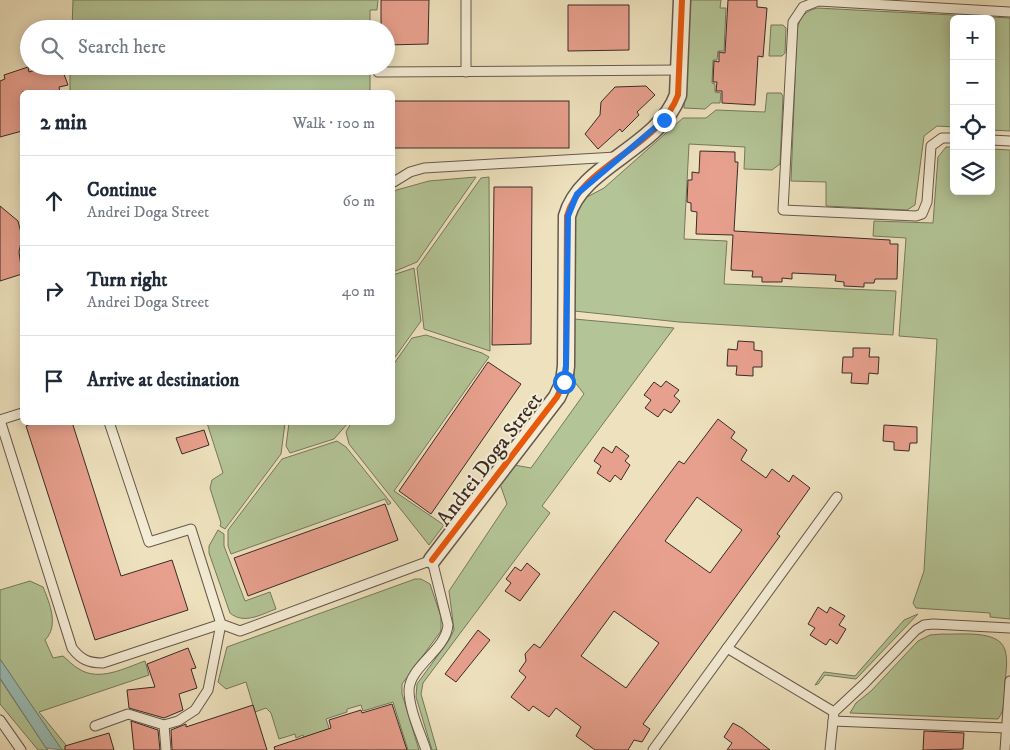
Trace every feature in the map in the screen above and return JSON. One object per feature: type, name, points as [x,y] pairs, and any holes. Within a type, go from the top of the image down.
[{"type":"street","name":"Andrei Doga Street","points":[[432,560],[557,397],[564,382],[566,366],[569,211],[577,194],[623,156],[673,109],[678,95],[682,0]]},
{"type":"lane","points":[[466,0],[466,72]]},
{"type":"lane","points":[[950,138],[942,138],[931,146],[926,208],[922,214],[916,216],[783,210],[793,22],[803,8],[818,2],[1010,12]]},
{"type":"lane","points":[[395,72],[680,70]]},
{"type":"lane","points":[[995,140],[1010,141]]},
{"type":"lane","points":[[395,180],[410,172],[424,168],[623,156]]},
{"type":"lane","points":[[20,413],[0,420],[72,648],[80,658],[91,663],[104,663],[221,624],[240,631],[432,560],[448,625],[447,635],[414,676],[409,688],[410,701],[426,750]]},
{"type":"lane","points":[[95,726],[128,714],[164,725],[188,716],[201,703],[208,690],[221,624],[191,529],[149,542],[110,425]]},
{"type":"lane","points":[[653,750],[837,497]]},
{"type":"lane","points":[[830,750],[833,716],[908,636],[924,625],[1010,628]]},
{"type":"lane","points":[[728,648],[833,716],[1006,728]]},
{"type":"lane","points":[[1005,750],[1010,681]]},
{"type":"lane","points":[[0,720],[21,750]]},
{"type":"lane","points":[[164,725],[166,750]]},
{"type":"green space","points":[[73,0],[378,0],[377,10],[370,10],[370,20],[72,20]]},
{"type":"green space","points":[[689,0],[721,0],[720,8],[726,8],[724,51],[718,51],[717,60],[713,60],[712,83],[715,84],[715,92],[721,93],[720,103],[712,103],[705,109],[684,108]]},
{"type":"green space","points":[[817,8],[952,15],[950,15],[950,127],[937,126],[924,136],[915,205],[907,210],[826,206],[826,182],[791,181],[797,29],[804,15]]},
{"type":"green space","points":[[995,17],[1010,18],[1010,131],[995,130]]},
{"type":"green space","points":[[771,25],[783,25],[786,28],[785,53],[782,56],[769,56]]},
{"type":"green space","points":[[70,75],[370,75],[370,90],[70,90]]},
{"type":"green space","points":[[767,93],[781,93],[783,96],[780,164],[772,170],[744,169],[745,147],[689,144],[684,239],[727,241],[724,284],[896,291],[893,335],[679,322],[574,311],[575,214],[587,197],[604,188],[683,118],[706,118],[716,110],[765,112]]},
{"type":"green space","points":[[946,147],[950,147],[950,195],[995,195],[995,149],[1010,150],[1010,619],[990,617],[990,613],[916,608],[913,603],[924,571],[937,339],[899,336],[906,238],[873,236],[874,221],[933,223],[938,157]]},
{"type":"green space","points":[[476,177],[417,262],[395,271],[395,190],[429,181]]},
{"type":"green space","points":[[489,177],[490,351],[424,329],[417,268],[481,178]]},
{"type":"green space","points":[[414,268],[421,321],[395,357],[395,274]]},
{"type":"green space","points":[[574,319],[674,328],[542,506],[550,513],[423,683],[421,694],[437,750],[432,750],[416,697],[417,684],[449,640],[454,630],[449,591],[507,504],[500,484],[514,465],[531,468],[584,394],[574,381]]},
{"type":"green space","points":[[426,335],[489,357],[394,491],[444,525],[429,545],[349,444],[346,432],[350,425],[395,425],[395,362],[412,338]]},
{"type":"green space","points":[[208,425],[285,425],[281,454],[225,529],[220,526],[221,523],[210,488],[212,480],[223,473]]},
{"type":"green space","points":[[289,425],[346,425],[334,439],[290,453],[286,446]]},
{"type":"green space","points":[[337,441],[346,447],[391,503],[388,505],[385,499],[231,554],[228,546],[228,530],[282,459]]},
{"type":"green space","points":[[218,530],[224,534],[224,546],[245,601],[270,592],[276,609],[259,616],[247,618],[241,618],[230,613],[209,553],[209,546]]},
{"type":"green space","points":[[415,579],[421,579],[430,584],[441,617],[441,631],[402,684],[402,694],[419,750],[408,750],[393,702],[363,711],[361,705],[347,709],[347,712],[326,719],[330,731],[305,740],[303,735],[296,738],[295,734],[279,739],[271,713],[266,708],[255,712],[246,682],[226,689],[218,682],[227,647]]},
{"type":"green space","points":[[30,581],[43,587],[50,608],[52,628],[45,640],[53,658],[63,656],[77,668],[87,673],[95,674],[121,670],[145,661],[149,675],[39,712],[70,750],[62,750],[0,659],[0,590]]},
{"type":"green space","points":[[918,614],[856,679],[825,675],[815,685],[824,672],[855,676],[904,620]]},
{"type":"green space","points":[[978,634],[995,639],[1001,643],[1006,654],[1006,666],[1003,706],[998,719],[850,713],[856,703],[871,691],[918,641],[930,635]]},
{"type":"green space","points":[[0,679],[48,750],[38,750],[0,704]]},
{"type":"water","points":[[0,659],[62,750],[46,748],[0,678]]},
{"type":"building","points":[[381,0],[429,0],[428,44],[395,45],[395,20],[381,20]]},
{"type":"building","points":[[728,0],[757,0],[757,7],[767,8],[763,57],[758,56],[755,105],[722,103],[722,91],[716,91],[717,82],[713,82],[714,61],[719,62],[719,52],[725,53]]},
{"type":"building","points":[[568,5],[629,5],[629,50],[568,51]]},
{"type":"building","points":[[20,70],[20,75],[64,75],[68,85],[59,87],[60,90],[20,90],[20,132],[0,137],[0,81],[5,79],[4,75]]},
{"type":"building","points":[[646,86],[655,95],[637,112],[639,115],[622,132],[620,129],[598,149],[585,134],[600,115],[601,102],[615,87]]},
{"type":"building","points":[[395,101],[569,101],[569,148],[395,148]]},
{"type":"building","points":[[700,151],[735,152],[735,162],[738,162],[734,231],[890,240],[890,244],[898,244],[897,279],[875,279],[874,283],[864,283],[864,287],[844,286],[844,282],[835,281],[836,275],[792,273],[792,279],[782,278],[782,282],[762,282],[762,277],[752,277],[753,271],[731,270],[733,235],[696,234],[697,212],[691,211],[691,203],[687,202],[688,180],[692,180],[692,172],[699,173]]},
{"type":"building","points":[[494,187],[532,187],[531,344],[492,345]]},
{"type":"building","points":[[0,206],[18,221],[20,229],[20,275],[0,281]]},
{"type":"building","points":[[738,341],[754,342],[754,350],[762,351],[762,367],[753,367],[753,376],[736,375],[737,366],[727,366],[728,349],[737,350]]},
{"type":"building","points":[[853,348],[870,348],[869,357],[879,357],[878,374],[869,373],[868,384],[851,383],[852,373],[842,373],[843,357],[853,357]]},
{"type":"building","points":[[488,362],[521,384],[431,514],[399,491]]},
{"type":"building","points":[[666,381],[679,390],[674,396],[680,401],[671,413],[664,409],[658,417],[645,408],[651,400],[644,395],[654,382],[661,387]]},
{"type":"building","points":[[718,419],[735,432],[731,438],[747,450],[741,460],[766,478],[772,469],[789,482],[793,475],[810,488],[777,534],[780,536],[643,724],[650,729],[642,742],[634,740],[628,750],[595,750],[576,736],[581,727],[556,708],[549,717],[533,706],[529,711],[511,697],[526,677],[519,671],[526,661],[525,654],[534,644],[540,648],[679,461],[684,464]],"holes":[[[697,497],[742,530],[710,573],[665,541]],[[614,611],[659,643],[626,688],[581,656]]]},
{"type":"building","points":[[73,425],[121,576],[172,560],[188,610],[95,640],[26,426]]},
{"type":"building","points":[[884,425],[917,427],[917,443],[910,443],[909,451],[894,450],[894,442],[883,441]]},
{"type":"building","points":[[204,430],[209,445],[182,454],[176,438]]},
{"type":"building","points":[[616,446],[629,456],[625,461],[630,465],[621,480],[615,475],[610,482],[597,473],[601,466],[594,461],[603,447],[612,453]]},
{"type":"building","points":[[385,504],[398,540],[248,596],[234,558]]},
{"type":"building","points":[[527,563],[540,574],[520,601],[505,591],[511,583],[506,579],[515,567],[521,571]]},
{"type":"building","points":[[818,607],[827,613],[830,607],[845,616],[839,625],[846,629],[837,644],[830,639],[826,645],[810,635],[815,628],[808,624]]},
{"type":"building","points":[[478,630],[490,640],[456,682],[445,674]]},
{"type":"building","points":[[188,648],[196,668],[191,669],[197,688],[179,694],[183,710],[164,718],[129,708],[127,690],[155,687],[147,664]]},
{"type":"building","points":[[392,704],[407,750],[275,750],[274,747],[331,728],[329,720],[361,710],[362,713]]},
{"type":"building","points":[[253,705],[267,750],[172,750],[171,730],[186,724],[186,727]]},
{"type":"building","points":[[131,721],[158,730],[160,750],[134,750]]},
{"type":"building","points":[[733,723],[770,750],[727,750],[732,743],[724,737]]},
{"type":"building","points":[[924,731],[964,733],[963,749],[923,750]]},
{"type":"building","points":[[109,733],[114,750],[65,750],[65,746]]},
{"type":"cycle path","points":[[432,560],[557,397],[564,382],[566,366],[567,216],[575,198],[588,183],[655,129],[668,113],[678,95],[682,0]]},
{"type":"route","points":[[564,382],[566,366],[568,216],[570,206],[585,185],[623,156],[664,120]]}]
